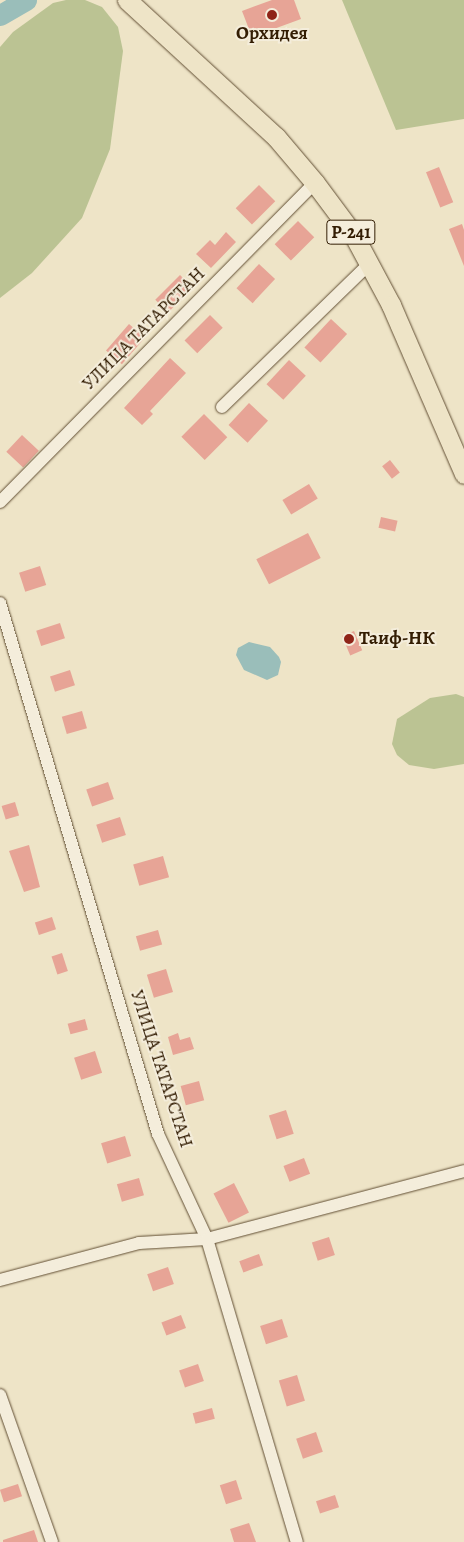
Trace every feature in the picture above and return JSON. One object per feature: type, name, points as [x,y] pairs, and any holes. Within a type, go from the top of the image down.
[{"type":"highway","name":"Р-241","points":[[127,0],[276,137],[315,183],[353,234],[391,305],[464,474]]},
{"type":"street","name":"УЛИЦА ТАТАРСТАН","points":[[0,502],[315,183]]},
{"type":"street","points":[[222,406],[369,264]]},
{"type":"street","name":"УЛИЦА ТАТАРСТАН","points":[[0,603],[158,1134],[207,1239],[297,1542]]},
{"type":"street","points":[[0,1280],[139,1243],[207,1239],[464,1171]]},
{"type":"street","points":[[0,1395],[52,1542]]},
{"type":"green space","points":[[66,0],[85,0],[102,7],[118,27],[123,51],[110,149],[82,218],[32,273],[0,298],[0,47],[13,32],[53,3]]},
{"type":"green space","points":[[342,0],[464,0],[464,119],[396,130]]},
{"type":"green space","points":[[456,694],[464,697],[464,764],[434,769],[409,765],[397,755],[392,744],[397,719],[430,698]]},
{"type":"water","points":[[249,642],[270,647],[279,657],[281,662],[278,675],[267,680],[244,670],[236,655],[238,648]]},
{"type":"building","name":"Орхидея","points":[[272,0],[294,0],[301,19],[252,37],[242,11]]},
{"type":"building","points":[[439,167],[453,202],[440,207],[426,172]]},
{"type":"building","points":[[259,185],[275,201],[252,225],[236,208]]},
{"type":"building","points":[[298,221],[314,237],[291,261],[275,244]]},
{"type":"building","points":[[462,224],[464,230],[464,266],[449,229]]},
{"type":"building","points":[[226,232],[236,242],[211,268],[196,254],[210,240],[215,245]]},
{"type":"building","points":[[259,264],[275,279],[253,303],[236,288]]},
{"type":"building","points":[[180,275],[193,288],[168,312],[155,300]]},
{"type":"building","points":[[210,315],[223,328],[197,353],[185,340]]},
{"type":"building","points":[[331,319],[347,334],[320,363],[304,348]]},
{"type":"building","points":[[129,324],[145,338],[122,364],[106,350]]},
{"type":"building","points":[[170,358],[186,373],[150,411],[153,414],[142,425],[124,408]]},
{"type":"building","points":[[289,360],[306,376],[283,400],[266,384]]},
{"type":"building","points":[[249,403],[268,421],[248,443],[229,425]]},
{"type":"building","points":[[204,414],[227,437],[205,460],[181,437]]},
{"type":"building","points":[[22,435],[39,451],[23,468],[6,452]]},
{"type":"building","points":[[390,460],[400,473],[392,479],[382,466]]},
{"type":"building","points":[[309,484],[318,499],[291,515],[282,500]]},
{"type":"building","points":[[381,517],[398,521],[395,532],[379,528]]},
{"type":"building","points":[[308,533],[321,558],[269,584],[256,559]]},
{"type":"building","points":[[40,566],[46,585],[25,592],[19,573]]},
{"type":"building","points":[[60,623],[65,638],[41,646],[36,631]]},
{"type":"building","points":[[354,631],[362,650],[350,655],[342,636]]},
{"type":"building","points":[[70,670],[75,685],[55,692],[50,676]]},
{"type":"building","points":[[82,711],[87,728],[67,734],[62,717]]},
{"type":"building","points":[[108,782],[114,799],[92,807],[86,789]]},
{"type":"building","points":[[15,802],[19,815],[6,819],[2,806]]},
{"type":"building","points":[[120,817],[126,835],[102,843],[96,825]]},
{"type":"building","points":[[29,845],[40,887],[24,892],[9,851]]},
{"type":"building","points":[[163,856],[169,877],[139,886],[133,865]]},
{"type":"building","points":[[52,917],[56,929],[39,935],[35,923]]},
{"type":"building","points":[[158,930],[162,944],[140,951],[136,936]]},
{"type":"building","points":[[62,953],[68,971],[57,974],[52,956]]},
{"type":"building","points":[[166,969],[173,992],[154,998],[147,975]]},
{"type":"building","points":[[85,1019],[88,1030],[70,1034],[68,1024]]},
{"type":"building","points":[[178,1033],[180,1040],[190,1037],[194,1049],[173,1055],[168,1037]]},
{"type":"building","points":[[95,1051],[102,1073],[81,1080],[74,1058]]},
{"type":"building","points":[[199,1081],[204,1100],[186,1105],[181,1086]]},
{"type":"building","points":[[286,1110],[294,1134],[277,1139],[269,1116]]},
{"type":"building","points":[[125,1136],[131,1156],[107,1163],[101,1143]]},
{"type":"building","points":[[304,1158],[310,1174],[290,1182],[283,1166]]},
{"type":"building","points":[[139,1178],[144,1195],[122,1202],[117,1184]]},
{"type":"building","points":[[234,1183],[249,1212],[228,1223],[214,1193]]},
{"type":"building","points":[[329,1237],[335,1255],[318,1261],[312,1243]]},
{"type":"building","points":[[259,1254],[263,1265],[243,1272],[239,1261]]},
{"type":"building","points":[[168,1267],[174,1284],[153,1291],[147,1274]]},
{"type":"building","points":[[181,1315],[186,1328],[166,1336],[161,1323]]},
{"type":"building","points":[[282,1319],[288,1337],[266,1344],[260,1326]]},
{"type":"building","points":[[198,1364],[204,1381],[185,1388],[179,1371]]},
{"type":"building","points":[[297,1375],[305,1401],[287,1406],[279,1381]]},
{"type":"building","points":[[212,1408],[215,1419],[196,1424],[193,1413]]},
{"type":"building","points":[[316,1432],[323,1452],[303,1459],[296,1439]]},
{"type":"building","points":[[236,1480],[242,1499],[226,1504],[220,1485]]},
{"type":"building","points":[[18,1484],[22,1496],[4,1502],[0,1490]]},
{"type":"building","points":[[335,1495],[339,1507],[320,1514],[316,1501]]},
{"type":"building","points":[[249,1523],[256,1542],[234,1542],[230,1529]]},
{"type":"building","points":[[34,1530],[38,1542],[3,1542],[3,1540]]},
{"type":"waterway","points":[[0,15],[26,0]]},
{"type":"place","name":"Орхидея","points":[[272,15]]},
{"type":"place","name":"Таиф-НК","points":[[349,639]]}]
